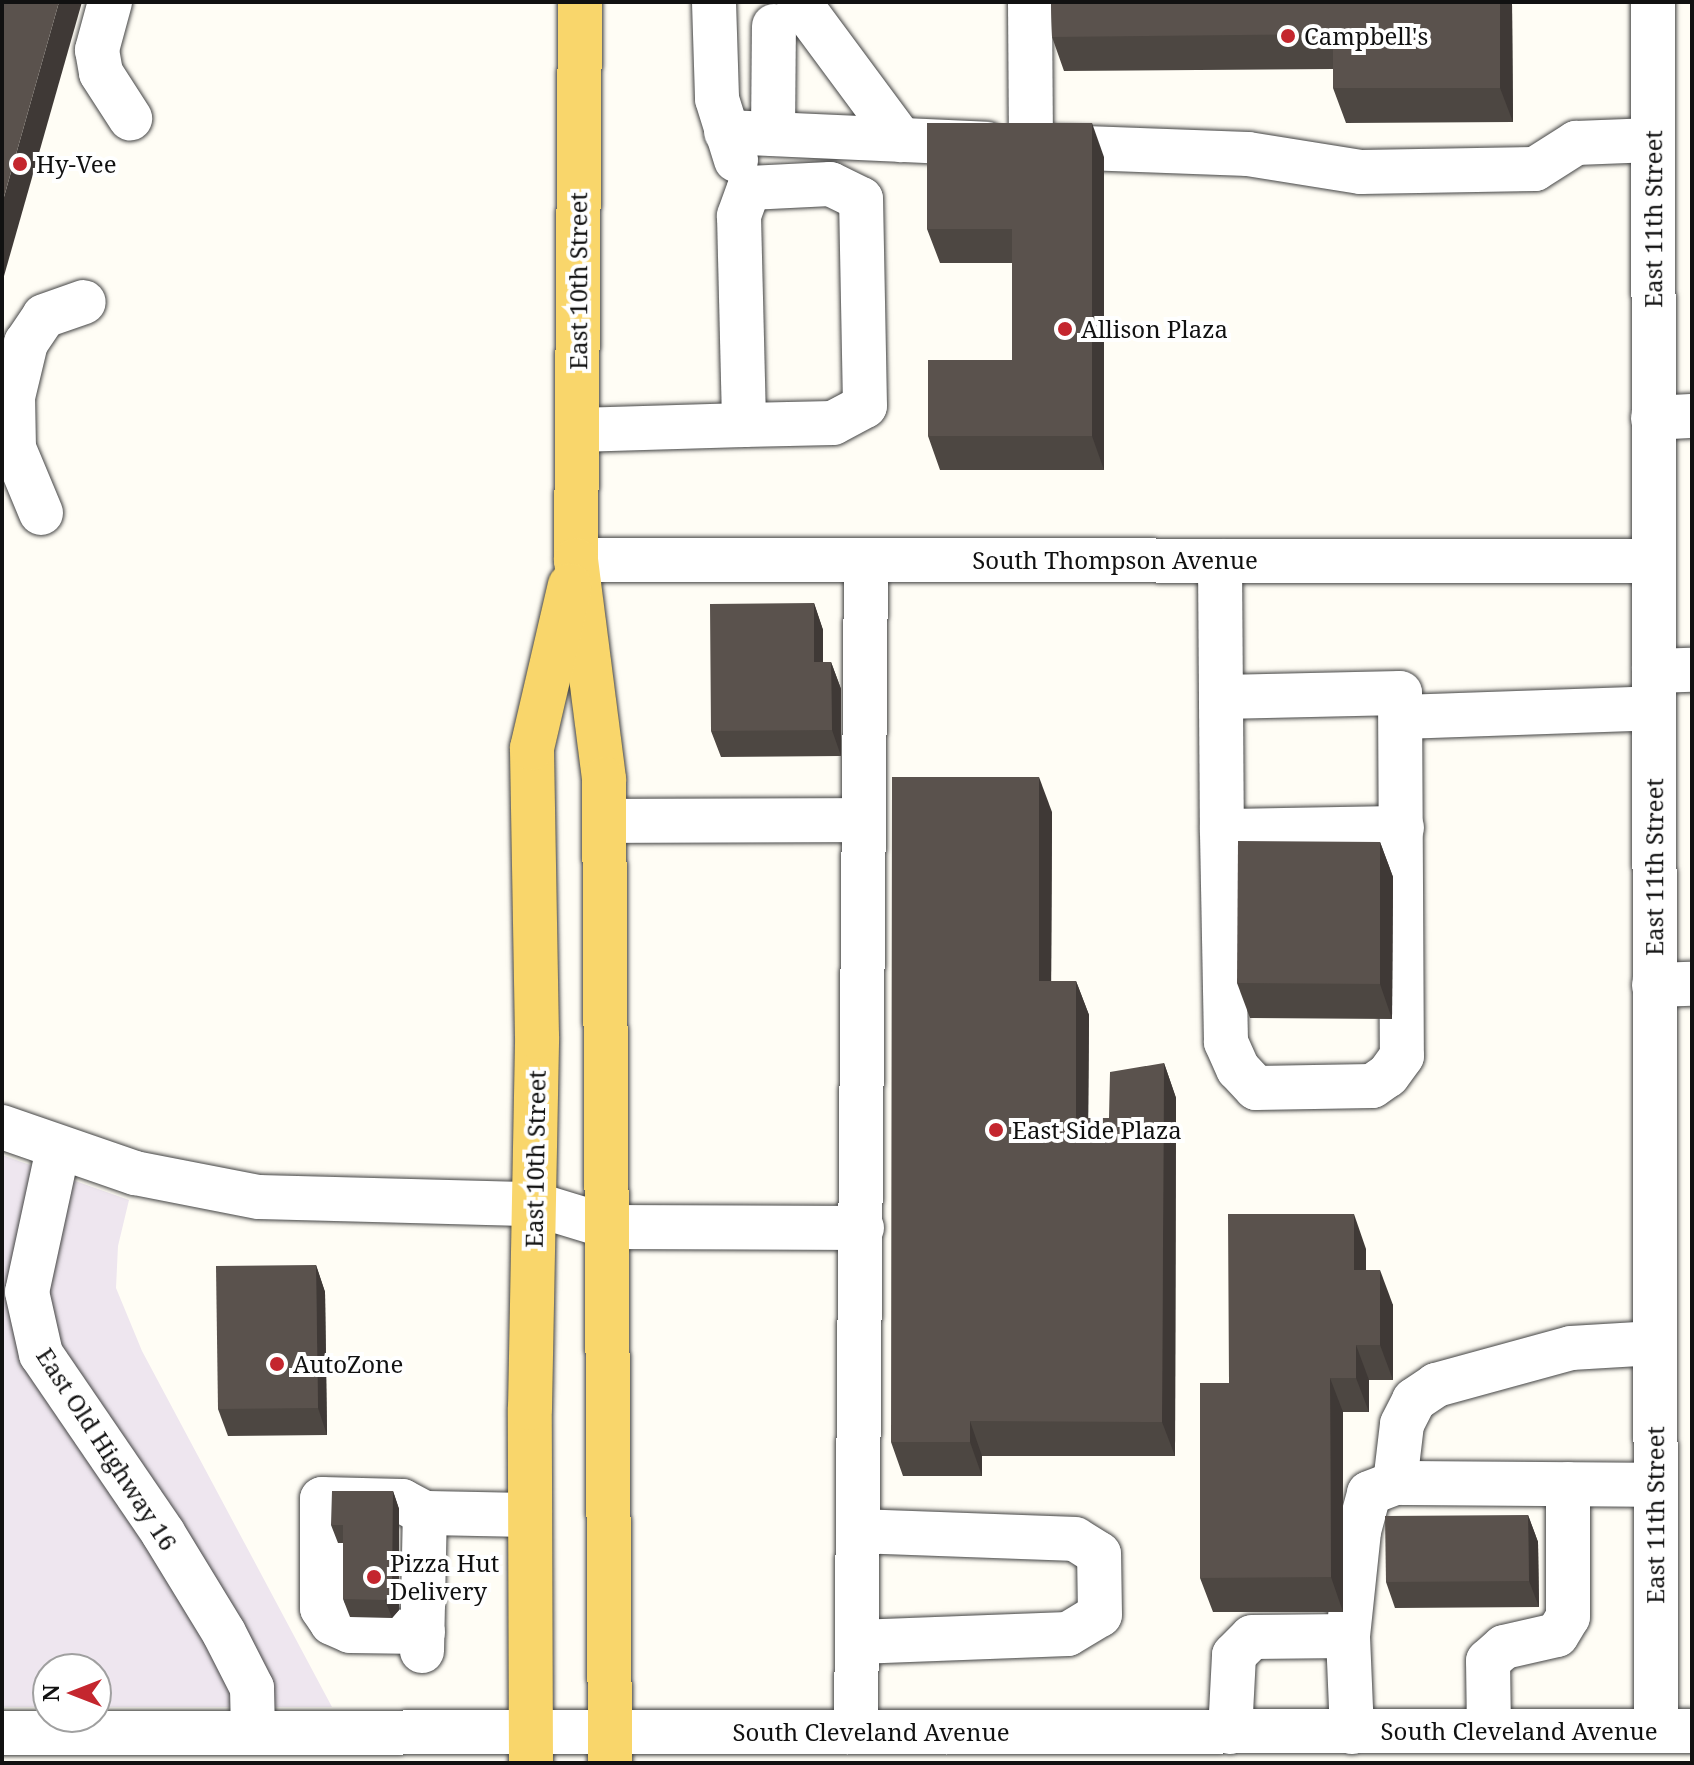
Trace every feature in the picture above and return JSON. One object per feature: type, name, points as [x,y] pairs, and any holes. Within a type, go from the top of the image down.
[{"type":"main road","name":"East 10th Street","points":[[580,2],[576,560],[604,779],[609,1227],[609,1748]]},
{"type":"main road","name":"East 10th Street","points":[[531,1748],[530,1515],[537,1037],[532,748],[576,560]]},
{"type":"street","points":[[110,2],[97,50],[101,73],[130,118]]},
{"type":"street","points":[[714,2],[717,99],[726,132],[749,188],[739,216],[744,425]]},
{"type":"street","points":[[1030,2],[1031,146]]},
{"type":"street","name":"East 11th Street","points":[[1653,2],[1653,140],[1672,417],[1654,561],[1666,683],[1673,984],[1655,1343],[1655,1485],[1674,1731]]},
{"type":"street","points":[[773,134],[786,14]]},
{"type":"street","points":[[786,14],[901,140]]},
{"type":"street","points":[[726,132],[1248,154],[1361,172],[1535,169],[1576,143],[1653,140]]},
{"type":"street","points":[[577,430],[833,423],[865,406],[861,199],[830,184],[749,188]]},
{"type":"street","points":[[41,513],[14,448],[13,397],[26,343],[44,316],[84,302]]},
{"type":"street","name":"South Thompson Avenue","points":[[576,560],[1654,561]]},
{"type":"street","points":[[856,1732],[866,560]]},
{"type":"street","points":[[1220,561],[1226,1042],[1238,1069],[1256,1088],[1372,1086],[1388,1075],[1402,1056],[1400,693],[1222,697]]},
{"type":"street","points":[[1402,717],[1666,683]]},
{"type":"street","points":[[605,821],[864,820]]},
{"type":"street","points":[[1222,831],[1402,828]]},
{"type":"street","points":[[2,1127],[58,1149],[175,1183],[259,1197],[534,1204],[609,1227],[862,1228]]},
{"type":"street","name":"East Old Highway 16","points":[[58,1149],[27,1292],[41,1354],[163,1533],[224,1633],[252,1688],[253,1733]]},
{"type":"street","points":[[1395,1483],[1402,1424],[1414,1400],[1436,1385],[1571,1348],[1655,1343]]},
{"type":"street","points":[[1352,1732],[1348,1636],[1359,1531],[1369,1493],[1395,1483],[1655,1485]]},
{"type":"street","points":[[1489,1731],[1488,1661],[1504,1647],[1557,1635],[1568,1617],[1568,1484]]},
{"type":"street","points":[[425,1513],[422,1642],[350,1631],[332,1623],[322,1608],[322,1499],[402,1501],[425,1513],[530,1515]]},
{"type":"street","points":[[857,1642],[1068,1634],[1100,1615],[1099,1554],[1075,1539],[858,1531]]},
{"type":"street","points":[[1230,1732],[1234,1655],[1252,1637],[1348,1636]]},
{"type":"street","name":"South Cleveland Avenue","points":[[28,1741],[179,1748],[253,1733],[531,1748],[609,1748],[856,1732],[1145,1747],[1230,1732],[1489,1731],[1544,1747],[1674,1731]]},
{"type":"shaded area","points":[[2,1155],[129,1200],[118,1246],[116,1288],[142,1351],[332,1707],[112,1707],[112,1653],[32,1653],[32,1707],[2,1707]]},
{"type":"building","points":[[2,2],[59,2],[2,204]]},
{"type":"building","points":[[1051,2],[1500,2],[1500,88],[1333,88],[1333,34],[1052,37]]},
{"type":"building","name":"Allison Plaza","points":[[927,123],[1092,123],[1092,436],[928,436],[928,360],[1012,360],[1012,229],[927,229]]},
{"type":"building","points":[[814,603],[814,662],[831,662],[832,730],[711,731],[710,604]]},
{"type":"building","name":"East Side Plaza","points":[[892,777],[1039,777],[1039,981],[1076,981],[1076,1118],[1109,1118],[1110,1072],[1164,1063],[1162,1422],[970,1421],[970,1442],[891,1442]]},
{"type":"building","points":[[1238,841],[1380,842],[1380,984],[1237,983]]},
{"type":"building","points":[[1228,1214],[1354,1214],[1354,1270],[1380,1270],[1380,1345],[1356,1345],[1356,1378],[1330,1378],[1331,1577],[1200,1578],[1200,1383],[1229,1383]]},
{"type":"building","name":"AutoZone","points":[[316,1265],[318,1408],[218,1409],[216,1266]]},
{"type":"building","name":"Pizza Hut Delivery","points":[[332,1491],[393,1491],[392,1592],[385,1600],[343,1599],[343,1525],[331,1525]]},
{"type":"building","points":[[1528,1515],[1529,1581],[1386,1582],[1385,1516]]},
{"type":"place","name":"Campbell's","points":[[1288,36]]},
{"type":"place","name":"Hy-Vee","points":[[20,164]]},
{"type":"place","name":"Allison Plaza","points":[[1065,329]]},
{"type":"place","name":"East Side Plaza","points":[[996,1130]]},
{"type":"place","name":"AutoZone","points":[[277,1364]]},
{"type":"place","name":"Pizza Hut Delivery","points":[[374,1577]]}]
